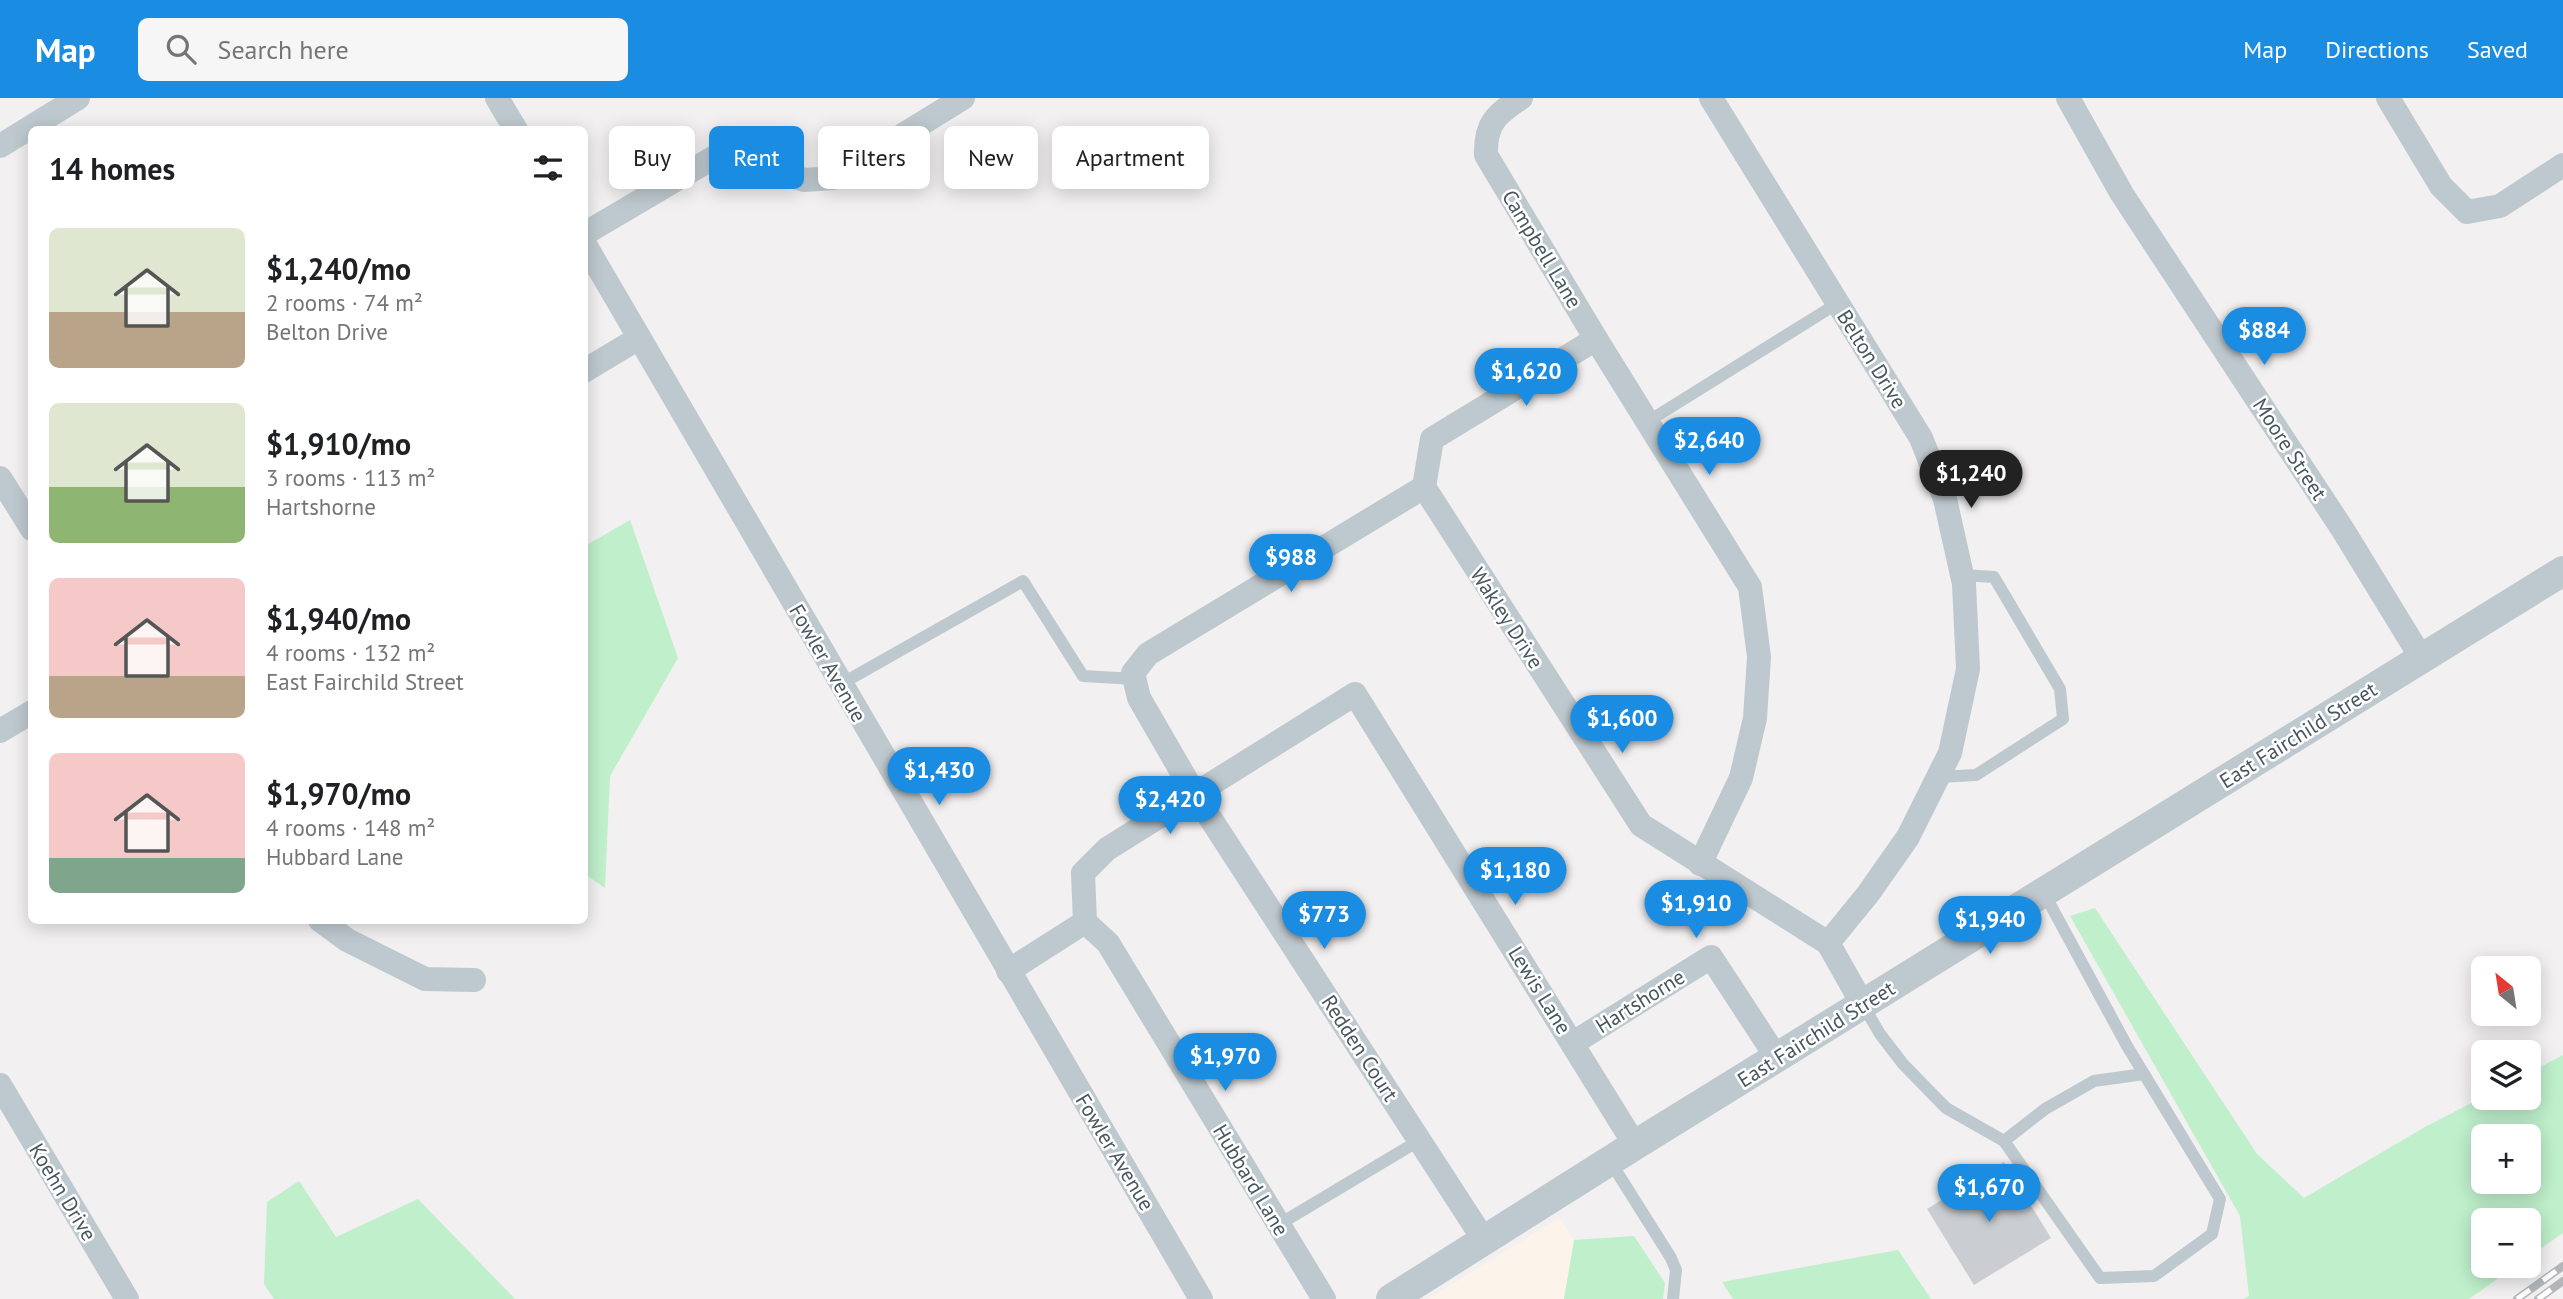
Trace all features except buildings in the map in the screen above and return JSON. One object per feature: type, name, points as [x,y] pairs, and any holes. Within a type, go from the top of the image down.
[{"type":"street","points":[[40,126],[78,98]]},
{"type":"street","points":[[588,231],[718,155],[744,158],[804,180],[833,178],[962,98]]},
{"type":"street","name":"Campbell Lane","points":[[1521,98],[1501,110],[1486,134],[1486,155],[1750,587],[1759,657],[1755,718],[1741,778],[1700,864]]},
{"type":"street","name":"Belton Drive","points":[[1711,98],[1921,438],[1945,499],[1962,575],[1968,669],[1950,753],[1908,837],[1868,894],[1828,943]]},
{"type":"street","name":"Moore Street","points":[[2068,98],[2122,194],[2343,530],[2421,659]]},
{"type":"street","points":[[2388,98],[2441,186],[2467,212],[2500,206],[2563,165]]},
{"type":"street","name":"Fowler Avenue","points":[[588,250],[1202,1299]]},
{"type":"street","points":[[588,370],[639,338]]},
{"type":"street","points":[[1134,676],[1148,654],[1424,487],[1432,439],[1596,338]]},
{"type":"street","points":[[0,478],[28,523]]},
{"type":"street","name":"Wakley Drive","points":[[1424,487],[1640,825],[1828,943],[1863,1005]]},
{"type":"street","name":"East Fairchild Street","points":[[1391,1299],[2563,571]]},
{"type":"street","name":"Redden Court","points":[[1134,676],[1139,698],[1195,793],[1484,1240]]},
{"type":"street","name":"Lewis Lane","points":[[1195,793],[1355,694],[1636,1145]]},
{"type":"street","points":[[0,732],[28,714]]},
{"type":"street","points":[[1008,971],[1085,922],[1083,873],[1107,849],[1195,793]]},
{"type":"street","name":"Hubbard Lane","points":[[1085,922],[1108,943],[1324,1299]]},
{"type":"street","points":[[325,924],[347,940],[425,979],[474,980]]},
{"type":"street","name":"Hartshorne","points":[[1573,1042],[1711,957],[1777,1058]]},
{"type":"street","name":"Koehn Drive","points":[[0,1085],[127,1299]]},
{"type":"lane","points":[[1647,422],[1838,303]]},
{"type":"lane","points":[[1938,777],[1976,775],[2063,719],[2060,689],[1993,577],[1962,575]]},
{"type":"lane","points":[[841,684],[1023,581],[1083,676],[1134,676]]},
{"type":"lane","points":[[1863,1005],[1880,1034],[1903,1064],[1946,1108],[2004,1141],[2099,1278],[2154,1276],[2212,1234],[2220,1199],[2144,1074],[2044,892]]},
{"type":"lane","points":[[2004,1141],[2045,1109],[2094,1081],[2144,1074]]},
{"type":"lane","points":[[1278,1225],[1420,1140]]},
{"type":"lane","points":[[1610,1161],[1671,1258],[1676,1270],[1673,1299]]},
{"type":"shaded area","points":[[1559,1218],[1574,1240],[1564,1299],[1428,1299]]},
{"type":"green space","points":[[630,520],[678,658],[610,776],[605,888],[588,876],[588,544]]},
{"type":"green space","points":[[2095,908],[2257,1154],[2304,1198],[2471,1103],[2471,1110],[2541,1110],[2541,1067],[2563,1055],[2563,1233],[2541,1249],[2541,1208],[2471,1208],[2471,1278],[2499,1278],[2469,1299],[2244,1299],[2249,1296],[2240,1216],[2070,916]]},
{"type":"green space","points":[[299,1181],[336,1237],[418,1199],[515,1299],[274,1299],[264,1284],[267,1202]]},
{"type":"green space","points":[[1634,1236],[1665,1283],[1663,1299],[1564,1299],[1574,1240]]},
{"type":"green space","points":[[1898,1250],[1931,1299],[1733,1299],[1722,1282]]},
{"type":"railway","points":[[2517,1299],[2563,1266]]},
{"type":"railway","points":[[2538,1299],[2563,1281]]}]
